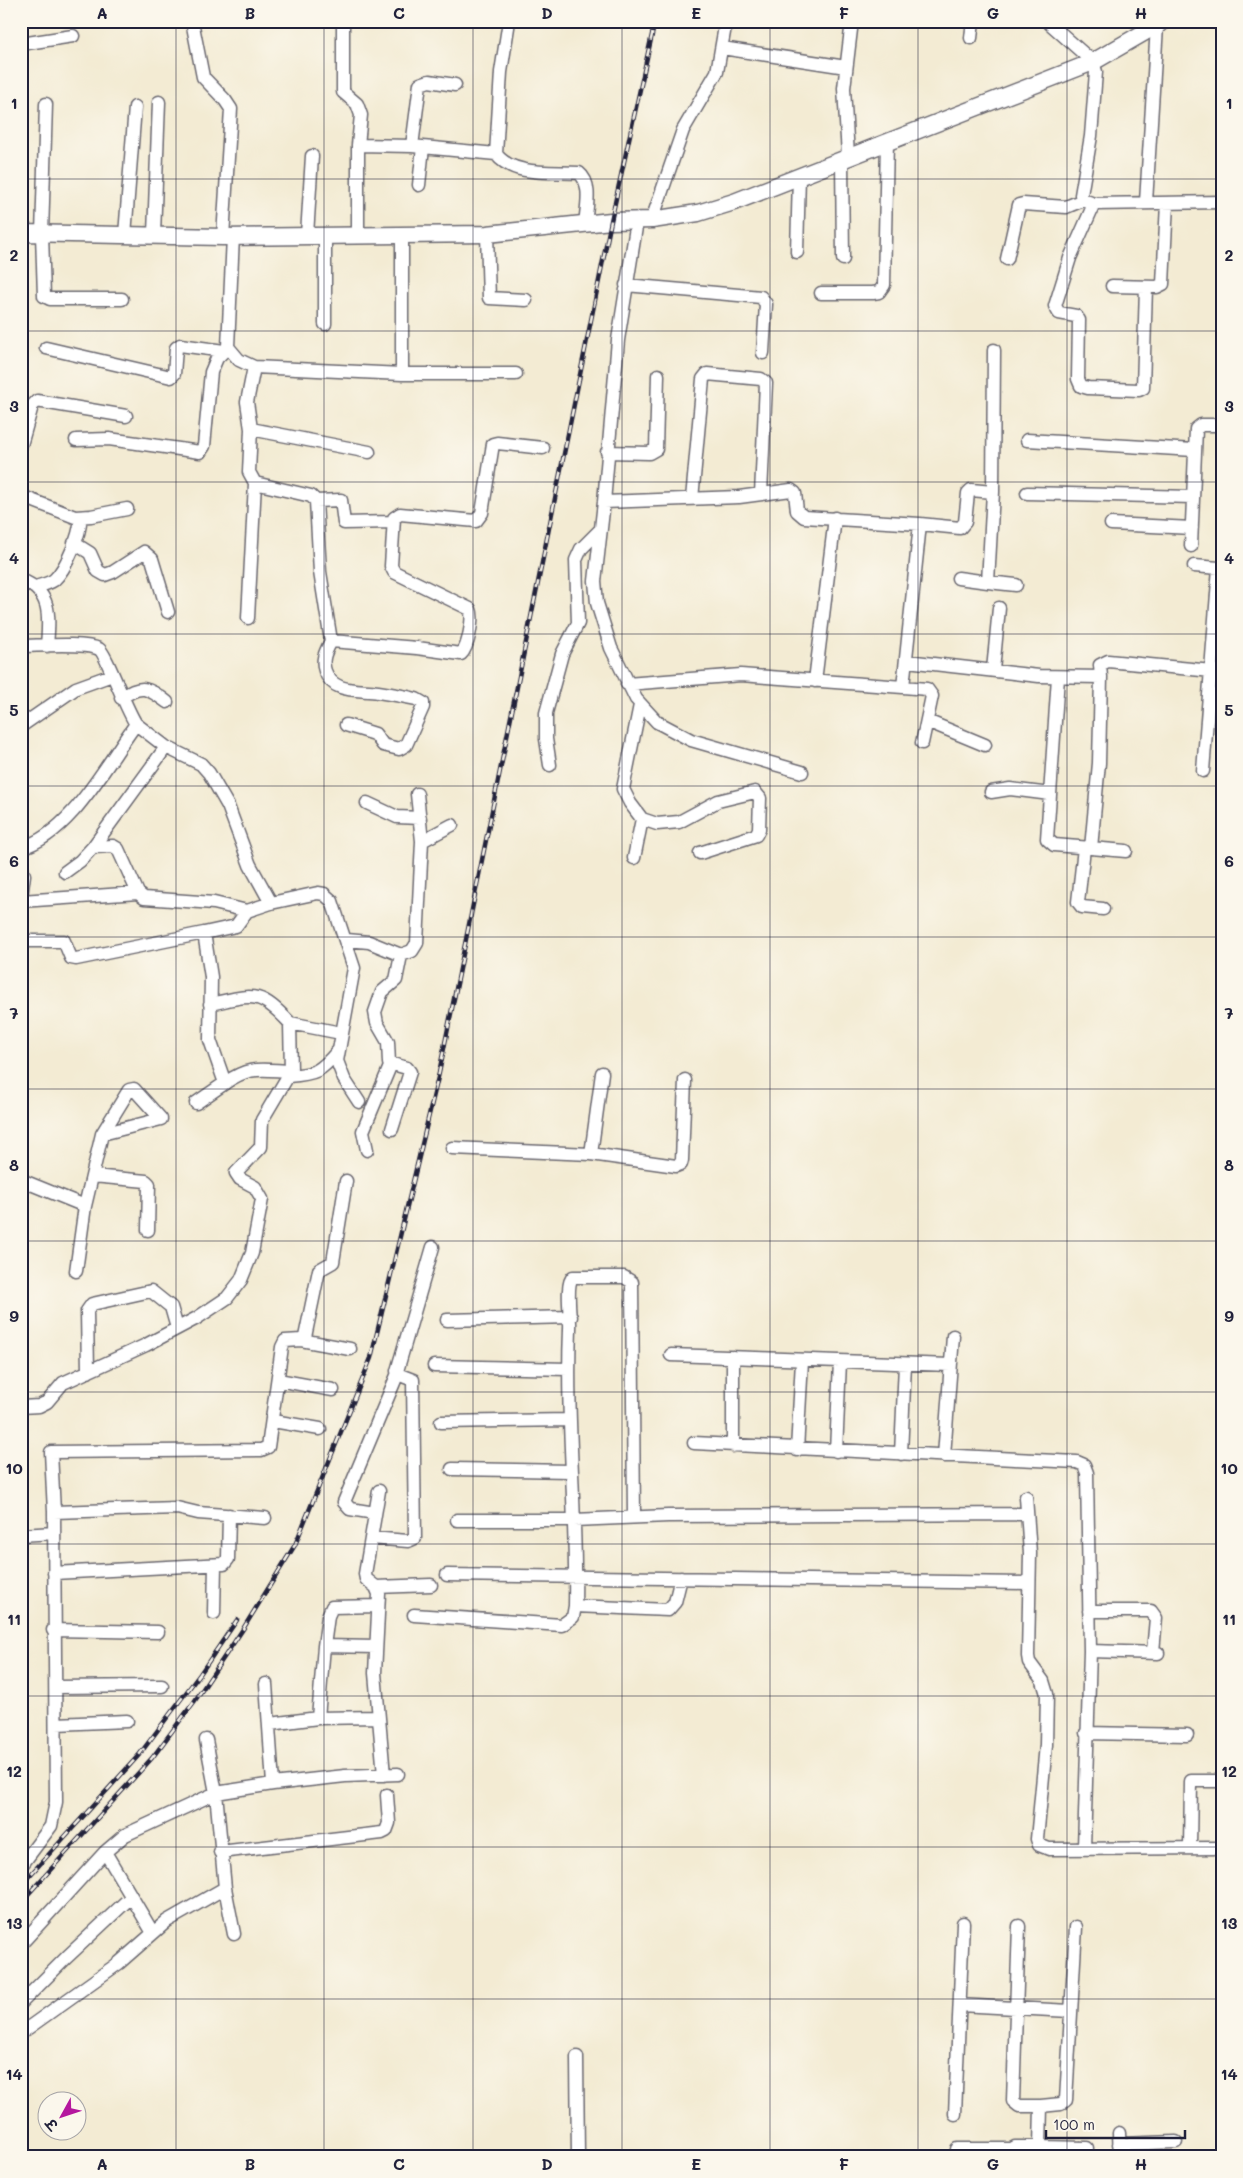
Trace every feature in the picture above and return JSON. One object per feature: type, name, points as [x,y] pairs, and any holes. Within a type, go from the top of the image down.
[{"type":"main road","points":[[21,234],[154,234],[228,237],[487,234],[611,221],[644,221],[698,213],[725,205],[1093,62],[1160,24]]},
{"type":"street","points":[[76,440],[109,439],[200,452],[204,446],[211,372],[217,358],[226,349],[231,110],[225,100],[203,77],[192,21]]},
{"type":"street","points":[[343,21],[342,90],[360,111],[358,234]]},
{"type":"street","points":[[509,21],[501,72],[496,154],[501,161],[512,168],[579,173],[584,177],[587,186],[585,225]]},
{"type":"street","points":[[726,21],[716,72],[683,130],[644,221],[626,285],[618,340],[595,592],[611,648],[627,684],[640,705],[657,722],[679,736],[802,772]]},
{"type":"street","points":[[843,259],[844,88],[852,21]]},
{"type":"street","points":[[972,38],[973,21]]},
{"type":"street","points":[[1047,21],[1093,62],[1096,72],[1096,93],[1081,195],[1088,202]]},
{"type":"street","points":[[1212,21],[1222,24]]},
{"type":"street","points":[[1146,202],[1160,24]]},
{"type":"street","points":[[21,44],[73,36]]},
{"type":"street","points":[[722,48],[846,67]]},
{"type":"street","points":[[419,185],[420,84],[423,81],[429,81],[455,85]]},
{"type":"street","points":[[154,234],[160,102]]},
{"type":"street","points":[[46,104],[42,234],[43,292],[47,299],[122,299]]},
{"type":"street","points":[[125,235],[135,108]]},
{"type":"street","points":[[822,294],[879,292],[884,285],[887,141]]},
{"type":"street","points":[[358,145],[418,146],[496,154]]},
{"type":"street","points":[[307,235],[312,156]]},
{"type":"street","points":[[798,252],[799,176]]},
{"type":"street","points":[[1088,202],[1055,306],[1058,313],[1076,316],[1079,320],[1078,379],[1082,386],[1105,389],[1140,390],[1142,388],[1146,287]]},
{"type":"street","points":[[1006,258],[1017,209],[1021,204],[1066,207],[1088,202],[1222,202]]},
{"type":"street","points":[[1112,286],[1161,286],[1164,281],[1167,203]]},
{"type":"street","points":[[402,234],[402,374]]},
{"type":"street","points":[[487,234],[489,298],[492,300],[526,300]]},
{"type":"street","points":[[325,235],[325,324]]},
{"type":"street","points":[[626,285],[760,297],[766,304],[763,353]]},
{"type":"street","points":[[46,348],[170,377],[174,374],[176,348],[180,345],[226,349],[239,360],[254,367],[402,374],[516,374]]},
{"type":"street","points":[[988,582],[993,492],[994,350]]},
{"type":"street","points":[[248,618],[255,483],[248,472],[251,429],[246,402],[254,367]]},
{"type":"street","points":[[692,499],[702,379],[707,374],[761,379],[766,383],[761,494]]},
{"type":"street","points":[[607,452],[649,453],[656,449],[658,375]]},
{"type":"street","points":[[22,448],[32,406],[37,401],[126,416]]},
{"type":"street","points":[[1191,546],[1195,436],[1199,426],[1222,425]]},
{"type":"street","points":[[251,429],[369,452]]},
{"type":"street","points":[[1027,440],[1194,450]]},
{"type":"street","points":[[331,641],[417,648],[457,655],[463,653],[472,615],[470,609],[394,572],[392,566],[393,522],[400,514],[476,521],[482,513],[493,444],[544,448]]},
{"type":"street","points":[[255,483],[311,496],[316,501],[320,572],[331,641],[325,652],[323,662],[329,679],[333,684],[345,689],[416,699],[423,703],[423,708],[406,745],[400,749],[383,745],[375,734],[346,725]]},
{"type":"street","points":[[604,502],[739,498],[793,491],[796,495],[797,510],[801,515],[960,528],[965,522],[967,496],[970,490],[993,492]]},
{"type":"street","points":[[1027,493],[1193,497]]},
{"type":"street","points":[[21,496],[80,517],[127,510]]},
{"type":"street","points":[[316,501],[341,500],[344,523],[393,522]]},
{"type":"street","points":[[35,587],[47,584],[58,576],[81,528],[80,517]]},
{"type":"street","points":[[815,681],[835,518]]},
{"type":"street","points":[[903,687],[920,524]]},
{"type":"street","points":[[1111,524],[1192,528]]},
{"type":"street","points":[[550,765],[546,739],[546,713],[562,654],[578,624],[576,560],[581,549],[601,529]]},
{"type":"street","points":[[74,543],[90,553],[98,571],[105,574],[113,572],[144,552],[148,553],[152,559],[168,612]]},
{"type":"street","points":[[1194,566],[1220,568],[1203,771]]},
{"type":"street","points":[[958,578],[1016,585]]},
{"type":"street","points":[[21,580],[35,587],[46,604],[49,614],[47,646]]},
{"type":"street","points":[[993,670],[999,608]]},
{"type":"street","points":[[21,646],[84,646],[100,649],[107,658],[122,698],[136,724],[166,746],[201,764],[214,781],[228,806],[250,866],[270,902]]},
{"type":"street","points":[[907,661],[1058,677],[1101,677]]},
{"type":"street","points":[[1103,909],[1082,907],[1078,902],[1088,848],[1098,763],[1100,665],[1108,661],[1212,671]]},
{"type":"street","points":[[21,726],[76,688],[112,675]]},
{"type":"street","points":[[627,684],[741,675],[923,688],[930,691],[932,696],[922,743]]},
{"type":"street","points":[[1058,677],[1048,842],[1054,845],[1126,851]]},
{"type":"street","points":[[122,698],[130,691],[142,688],[152,691],[167,702]]},
{"type":"street","points":[[640,705],[623,789],[630,803],[642,818],[657,824],[672,824],[685,820],[718,801],[752,792],[758,794],[760,798],[758,832],[752,837],[700,853]]},
{"type":"street","points":[[927,720],[985,745]]},
{"type":"street","points":[[21,848],[48,836],[67,820],[136,724]]},
{"type":"street","points":[[65,872],[80,861],[93,847],[166,746]]},
{"type":"street","points":[[991,792],[1010,788],[1050,794]]},
{"type":"street","points":[[347,940],[369,942],[401,955],[412,951],[417,943],[422,841],[417,794]]},
{"type":"street","points":[[367,803],[397,817],[420,818]]},
{"type":"street","points":[[634,858],[642,818]]},
{"type":"street","points":[[422,841],[452,825]]},
{"type":"street","points":[[93,847],[114,846],[118,849],[138,893],[148,900],[214,903],[247,911]]},
{"type":"street","points":[[21,866],[24,875],[21,897]]},
{"type":"street","points":[[21,901],[138,893]]},
{"type":"street","points":[[21,941],[64,941],[71,958],[76,959],[236,926],[247,911],[270,902],[324,894],[332,901],[347,940],[354,968],[338,1051],[340,1070],[359,1102]]},
{"type":"street","points":[[204,933],[211,973],[210,1040],[225,1083]]},
{"type":"street","points":[[392,1129],[410,1072],[407,1068],[391,1064],[388,1060],[388,1042],[377,1023],[375,1012],[382,992],[396,980],[401,955]]},
{"type":"street","points":[[210,1004],[244,997],[259,997],[273,1006],[290,1023],[342,1033]]},
{"type":"street","points":[[21,1407],[39,1406],[47,1402],[64,1383],[126,1355],[178,1328],[227,1298],[241,1280],[256,1242],[262,1199],[255,1187],[240,1180],[236,1173],[260,1150],[262,1144],[262,1120],[290,1073],[290,1023]]},
{"type":"street","points":[[196,1103],[239,1074],[249,1070],[316,1073],[338,1051]]},
{"type":"street","points":[[366,1150],[364,1131],[391,1064]]},
{"type":"street","points":[[591,1154],[602,1073]]},
{"type":"street","points":[[452,1148],[591,1154],[676,1166],[681,1164],[685,1080]]},
{"type":"street","points":[[76,1271],[85,1206],[102,1134],[130,1089],[134,1089],[161,1119],[102,1134]]},
{"type":"street","points":[[93,1176],[146,1181],[149,1192],[148,1230]]},
{"type":"street","points":[[21,1180],[85,1206]]},
{"type":"street","points":[[301,1340],[304,1337],[319,1270],[333,1262],[346,1181]]},
{"type":"street","points":[[375,1513],[350,1509],[344,1502],[398,1373],[433,1247]]},
{"type":"street","points":[[414,1615],[558,1626],[568,1622],[573,1617],[576,1606],[576,1577],[570,1470],[568,1369],[571,1318],[568,1284],[573,1277],[624,1277],[632,1282],[634,1517]]},
{"type":"street","points":[[88,1372],[87,1311],[92,1304],[151,1291],[171,1307],[178,1328]]},
{"type":"street","points":[[447,1320],[571,1318]]},
{"type":"street","points":[[944,1456],[953,1336]]},
{"type":"street","points":[[21,1866],[51,1826],[55,1815],[56,1687],[54,1512],[51,1452],[265,1449],[269,1444],[273,1421],[283,1343],[289,1340],[301,1340],[350,1349]]},
{"type":"street","points":[[671,1355],[950,1365]]},
{"type":"street","points":[[733,1357],[733,1446]]},
{"type":"street","points":[[797,1450],[802,1361]]},
{"type":"street","points":[[836,1451],[840,1362]]},
{"type":"street","points":[[901,1454],[905,1364]]},
{"type":"street","points":[[434,1366],[568,1369]]},
{"type":"street","points":[[371,1538],[408,1542],[414,1538],[413,1380],[398,1373]]},
{"type":"street","points":[[278,1380],[333,1390]]},
{"type":"street","points":[[441,1422],[570,1420]]},
{"type":"street","points":[[273,1421],[320,1429]]},
{"type":"street","points":[[694,1444],[797,1450],[1012,1457],[1077,1462],[1084,1465],[1087,1473],[1090,1651],[1086,1733],[1084,1848]]},
{"type":"street","points":[[452,1469],[570,1470]]},
{"type":"street","points":[[379,1491],[365,1574],[366,1579],[376,1587],[431,1585]]},
{"type":"street","points":[[1026,1497],[1029,1662],[1043,1681],[1047,1694],[1046,1745],[1037,1839],[1043,1848],[1222,1848]]},
{"type":"street","points":[[54,1512],[177,1508],[265,1518]]},
{"type":"street","points":[[457,1520],[1027,1514]]},
{"type":"street","points":[[54,1573],[224,1564],[228,1559],[229,1515]]},
{"type":"street","points":[[21,1535],[54,1533]]},
{"type":"street","points":[[214,1613],[215,1565]]},
{"type":"street","points":[[447,1575],[1029,1584]]},
{"type":"street","points":[[576,1606],[668,1610],[676,1602],[680,1578]]},
{"type":"street","points":[[376,1587],[378,1606],[376,1647],[378,1718],[384,1775]]},
{"type":"street","points":[[318,1718],[324,1646],[328,1616],[332,1607],[378,1606]]},
{"type":"street","points":[[1089,1610],[1151,1611],[1156,1618],[1155,1653],[1090,1651]]},
{"type":"street","points":[[54,1630],[158,1632]]},
{"type":"street","points":[[324,1646],[376,1647]]},
{"type":"street","points":[[266,1684],[273,1784]]},
{"type":"street","points":[[56,1687],[162,1686]]},
{"type":"street","points":[[270,1724],[318,1718],[378,1718]]},
{"type":"street","points":[[56,1724],[127,1721]]},
{"type":"street","points":[[1086,1733],[1187,1735]]},
{"type":"street","points":[[206,1740],[216,1793],[220,1852],[225,1888],[234,1934]]},
{"type":"street","points":[[21,1944],[105,1852],[125,1835],[216,1793],[273,1784],[398,1774]]},
{"type":"street","points":[[1190,1848],[1191,1780],[1222,1781]]},
{"type":"street","points":[[220,1852],[382,1833],[386,1831],[389,1824],[387,1794]]},
{"type":"street","points":[[105,1852],[153,1933]]},
{"type":"street","points":[[21,2033],[119,1963],[175,1915],[225,1888]]},
{"type":"street","points":[[21,2002],[131,1897]]},
{"type":"street","points":[[955,2114],[963,1923]]},
{"type":"street","points":[[1019,1926],[1013,2101],[1016,2106],[1061,2104],[1066,2100],[1076,1927]]},
{"type":"street","points":[[960,2005],[1070,2010]]},
{"type":"street","points":[[576,2057],[578,2157]]},
{"type":"street","points":[[1040,2146],[1041,2106]]},
{"type":"street","points":[[1119,2145],[1176,2142]]},
{"type":"street","points":[[957,2149],[1012,2153],[1019,2146],[1087,2148]]},
{"type":"railway","points":[[21,1902],[152,1758],[194,1702],[243,1629],[295,1545],[371,1358],[439,1073],[611,221],[655,21]]},
{"type":"railway","points":[[21,1885],[139,1755],[200,1674],[237,1620]]}]
